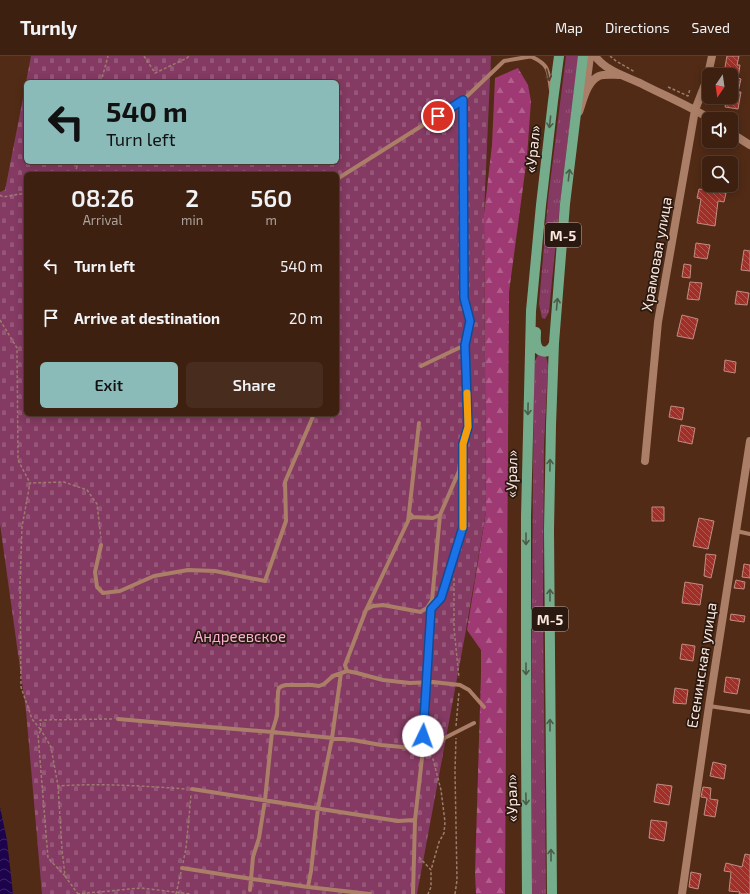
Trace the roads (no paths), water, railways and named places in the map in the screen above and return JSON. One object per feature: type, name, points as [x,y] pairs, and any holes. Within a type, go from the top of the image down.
[{"type":"main road","name":"«Урал»","points":[[527,894],[526,517],[530,312],[559,56]]},
{"type":"main road","name":"М-5","points":[[552,894],[549,530],[554,343],[565,204],[583,56]]},
{"type":"main road","points":[[535,258],[539,264],[540,272],[536,345],[539,350],[543,352],[550,349],[554,343]]},
{"type":"street","points":[[585,95],[590,56]]},
{"type":"street","points":[[595,56],[603,65],[702,114]]},
{"type":"street","name":"Храмовая улица","points":[[645,461],[658,322],[696,110],[706,84],[712,56]]},
{"type":"street","points":[[574,127],[591,82],[597,77],[605,75],[622,75]]},
{"type":"street","points":[[738,137],[750,145]]},
{"type":"street","name":"Есенинская улица","points":[[682,894],[709,706],[750,441]]},
{"type":"lane","points":[[339,178],[463,100],[504,61],[532,56],[541,61],[545,65],[548,72],[553,101]]},
{"type":"lane","points":[[420,612],[427,608],[432,600],[440,515],[459,471],[463,444],[468,427],[465,345],[470,321],[464,298],[463,100]]},
{"type":"lane","points":[[421,366],[465,345]]},
{"type":"lane","points":[[101,545],[95,572],[97,588],[103,593],[120,591],[154,576],[188,570],[215,571],[265,582],[286,521],[285,482],[313,416]]},
{"type":"lane","points":[[347,671],[345,665],[366,610],[411,515],[419,423]]},
{"type":"lane","points":[[366,610],[373,606],[383,605],[420,612],[431,609],[441,598],[463,527],[463,444]]},
{"type":"lane","points":[[411,515],[432,518],[440,515]]},
{"type":"lane","points":[[736,532],[750,534]]},
{"type":"lane","points":[[413,894],[415,820],[423,749],[431,609]]},
{"type":"lane","points":[[250,890],[253,857],[259,838],[265,800],[272,732],[277,716],[279,688],[286,685],[318,686],[324,684],[333,676],[347,671],[357,672],[383,680],[410,683],[426,682],[460,685],[469,690],[484,707]]},
{"type":"lane","points":[[308,887],[318,808],[332,738],[341,673]]},
{"type":"lane","points":[[709,706],[750,712]]},
{"type":"lane","points":[[118,719],[272,732],[353,740],[381,746],[423,749],[474,723]]},
{"type":"lane","points":[[192,789],[398,821],[415,820]]},
{"type":"lane","points":[[182,868],[308,887],[370,894]]},
{"type":"water","points":[[0,807],[7,840],[13,894],[0,894]]},
{"type":"park label","name":"Андреевское","points":[[240,636]]}]
